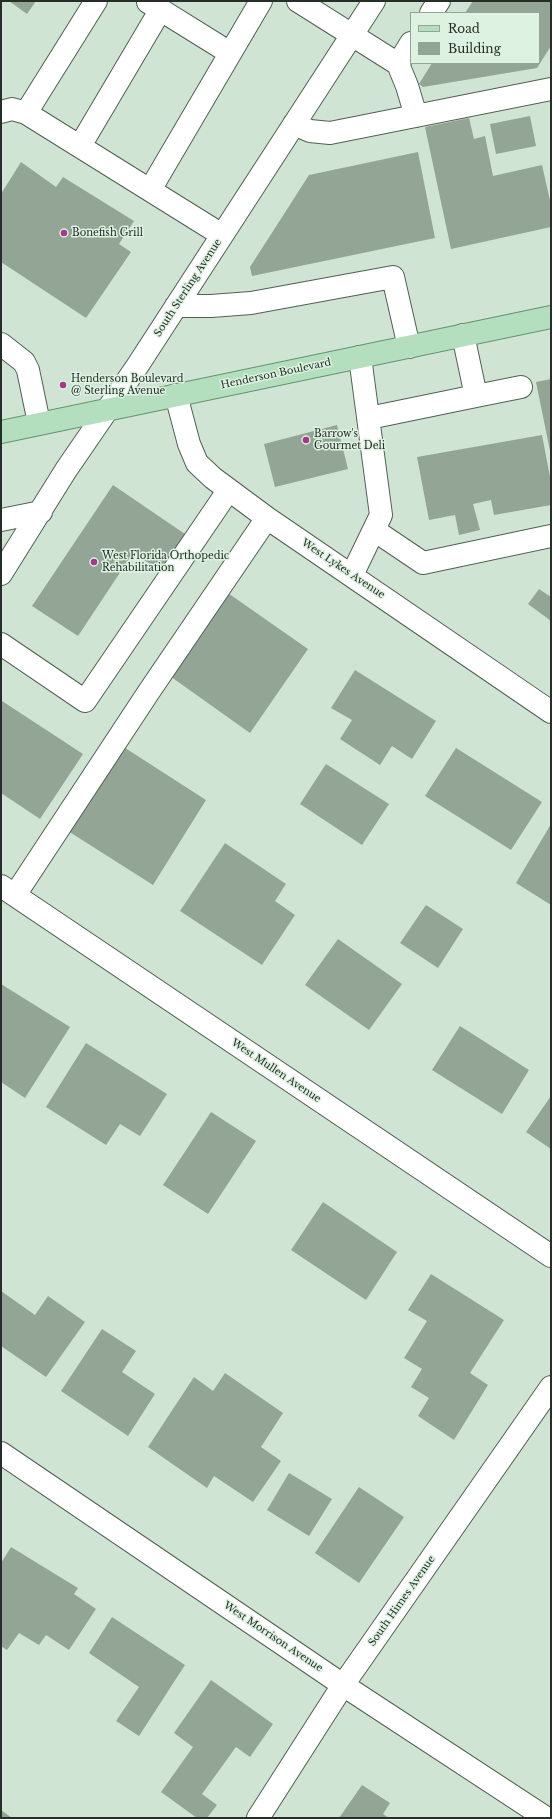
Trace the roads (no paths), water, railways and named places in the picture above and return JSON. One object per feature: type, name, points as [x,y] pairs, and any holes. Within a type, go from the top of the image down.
[{"type":"main road","name":"Henderson Boulevard","points":[[1,432],[551,317]]},
{"type":"street","points":[[26,113],[96,1]]},
{"type":"street","points":[[150,190],[261,1]]},
{"type":"street","points":[[298,1],[398,64],[408,86],[416,116]]},
{"type":"street","name":"South Sterling Avenue","points":[[1,574],[66,470],[176,306],[374,1]]},
{"type":"street","points":[[432,12],[438,1]]},
{"type":"street","points":[[80,146],[154,5],[230,53]]},
{"type":"street","points":[[398,64],[410,45]]},
{"type":"street","points":[[294,124],[310,131],[330,132],[551,89]]},
{"type":"street","points":[[1,112],[12,109],[26,113],[222,234]]},
{"type":"street","points":[[176,306],[211,306],[251,303],[393,277],[409,347]]},
{"type":"street","points":[[463,335],[476,396]]},
{"type":"street","points":[[1,344],[24,362],[28,370],[39,424]]},
{"type":"street","points":[[352,575],[382,515],[360,356]]},
{"type":"street","points":[[368,418],[520,387]]},
{"type":"street","name":"West Lykes Avenue","points":[[176,395],[185,432],[197,463],[228,491],[551,712]]},
{"type":"street","points":[[1,644],[85,701],[228,491]]},
{"type":"street","points":[[1,520],[41,512]]},
{"type":"street","points":[[8,890],[148,693],[267,518]]},
{"type":"street","points":[[374,530],[423,563],[551,536]]},
{"type":"street","name":"West Mullen Avenue","points":[[8,890],[551,1256]]},
{"type":"street","name":"South Himes Avenue","points":[[258,1818],[344,1685],[551,1387]]},
{"type":"street","name":"West Morrison Avenue","points":[[1,1453],[344,1685],[546,1818]]},
{"type":"place","name":"Bonefish Grill","points":[[64,233]]},
{"type":"place","name":"Henderson Boulevard @ Sterling Avenue","points":[[63,385]]},
{"type":"place","name":"Barrow's Gourmet Deli","points":[[306,440]]},
{"type":"place","name":"West Florida Orthopedic Rehabilitation","points":[[94,562]]}]
